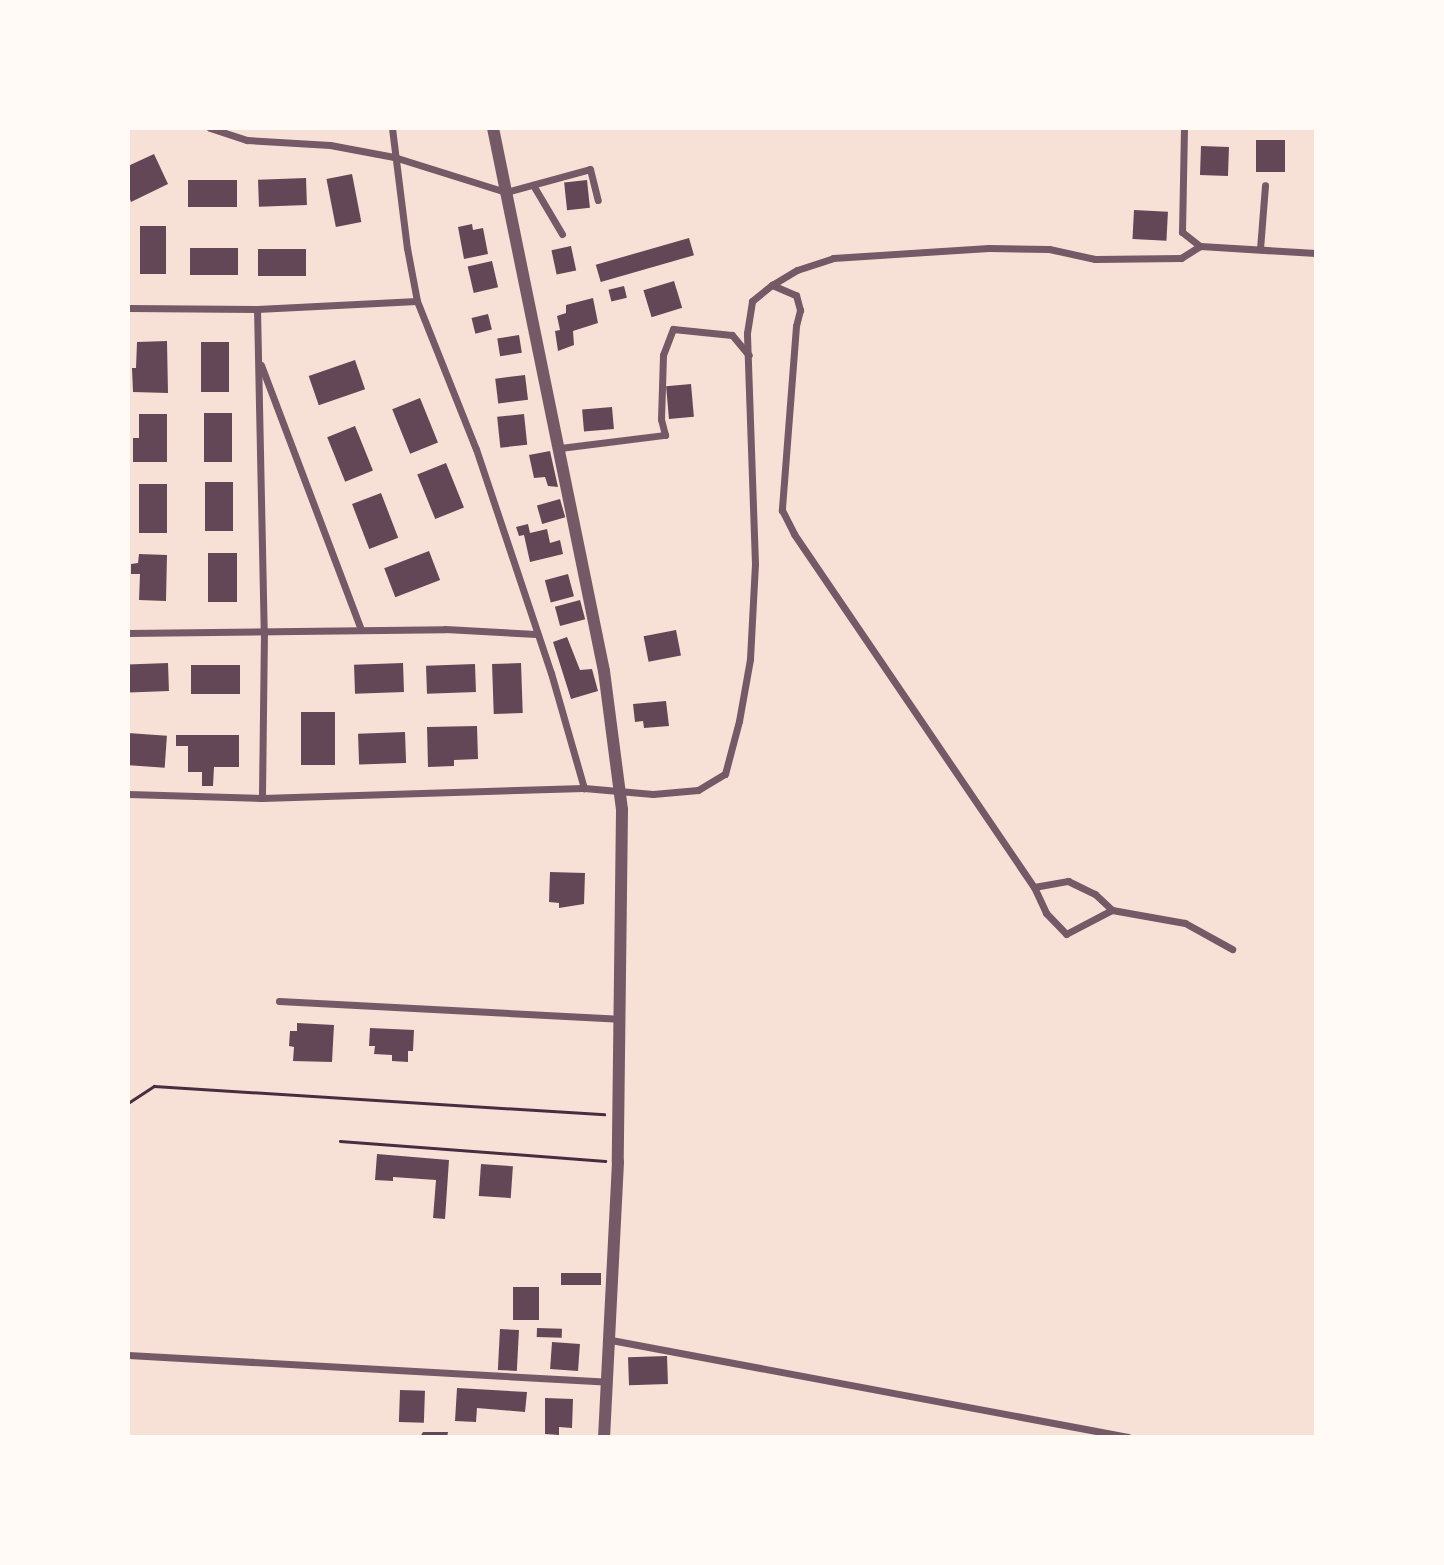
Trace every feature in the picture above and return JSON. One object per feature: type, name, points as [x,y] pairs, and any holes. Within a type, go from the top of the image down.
[{"type":"street","points":[[210,128],[247,140],[330,145],[394,158],[506,192],[590,169],[598,200]]},
{"type":"street","points":[[391,128],[417,301],[476,449],[551,673],[584,788]]},
{"type":"street","points":[[493,128],[604,671],[620,793],[623,923],[618,1162],[609,1382],[604,1437]]},
{"type":"street","points":[[1184,128],[1182,232],[1200,246],[1316,253]]},
{"type":"street","points":[[533,185],[562,234]]},
{"type":"street","points":[[1260,249],[1265,185]]},
{"type":"street","points":[[128,794],[261,798],[584,788],[653,794],[698,790],[725,774],[739,721],[751,645],[755,564],[750,356],[747,332],[752,301],[797,270],[833,258],[989,248],[1049,249],[1095,259],[1181,258],[1200,246]]},
{"type":"street","points":[[772,285],[796,295],[800,310],[796,326],[782,510],[822,579],[1034,887],[1046,913],[1066,934],[1112,910]]},
{"type":"street","points":[[128,308],[257,309],[417,301]]},
{"type":"street","points":[[257,309],[264,631],[261,798]]},
{"type":"street","points":[[560,448],[665,435],[661,419],[663,355],[673,329],[732,335],[750,356]]},
{"type":"street","points":[[258,358],[361,630]]},
{"type":"street","points":[[128,634],[445,629],[536,634]]},
{"type":"street","points":[[1034,887],[1068,881],[1095,894],[1112,910],[1185,923],[1232,949]]},
{"type":"street","points":[[279,1001],[619,1019]]},
{"type":"street","points":[[611,1340],[1128,1437]]},
{"type":"street","points":[[128,1354],[609,1382]]},
{"type":"path","points":[[128,1103],[154,1086],[618,1115]]},
{"type":"path","points":[[340,1141],[618,1162]]},
{"type":"building","points":[[1256,140],[1285,140],[1285,172],[1256,172]]},
{"type":"building","points":[[1201,146],[1229,147],[1228,176],[1200,175]]},
{"type":"building","points":[[154,154],[168,184],[131,202],[128,194],[128,166]]},
{"type":"building","points":[[352,174],[361,222],[336,227],[326,179]]},
{"type":"building","points":[[306,178],[307,205],[259,207],[258,180]]},
{"type":"building","points":[[188,180],[237,180],[237,207],[188,207]]},
{"type":"building","points":[[587,180],[590,208],[567,210],[564,182]]},
{"type":"building","points":[[1134,210],[1168,212],[1166,241],[1132,239]]},
{"type":"building","points":[[472,224],[473,230],[483,228],[488,254],[464,259],[458,227]]},
{"type":"building","points":[[140,226],[166,226],[166,274],[140,274]]},
{"type":"building","points":[[689,238],[694,255],[601,282],[596,265]]},
{"type":"building","points":[[571,246],[576,270],[557,275],[551,250]]},
{"type":"building","points":[[190,248],[238,248],[238,275],[190,275]]},
{"type":"building","points":[[258,249],[306,249],[306,276],[258,276]]},
{"type":"building","points":[[492,261],[498,287],[474,293],[468,267]]},
{"type":"building","points":[[674,281],[682,308],[652,317],[643,290]]},
{"type":"building","points":[[624,286],[627,298],[611,302],[608,290]]},
{"type":"building","points":[[593,298],[598,323],[573,331],[574,345],[558,351],[555,331],[560,330],[557,316],[566,313],[566,305]]},
{"type":"building","points":[[488,314],[492,330],[475,334],[472,318]]},
{"type":"building","points":[[519,335],[522,353],[500,356],[497,338]]},
{"type":"building","points":[[167,341],[168,393],[133,392],[132,368],[136,368],[137,342]]},
{"type":"building","points":[[201,342],[229,342],[229,392],[201,392]]},
{"type":"building","points":[[355,360],[365,389],[319,405],[309,376]]},
{"type":"building","points":[[525,375],[528,400],[498,403],[495,379]]},
{"type":"building","points":[[691,384],[694,417],[669,419],[666,386]]},
{"type":"building","points":[[420,398],[438,443],[410,454],[392,409]]},
{"type":"building","points":[[612,407],[614,429],[584,432],[582,410]]},
{"type":"building","points":[[204,413],[232,413],[232,462],[204,462]]},
{"type":"building","points":[[139,414],[167,414],[167,462],[133,462],[133,438],[139,438]]},
{"type":"building","points":[[524,414],[527,445],[500,448],[497,417]]},
{"type":"building","points":[[355,426],[373,471],[345,482],[327,437]]},
{"type":"building","points":[[550,451],[558,487],[548,486],[545,477],[534,478],[529,455]]},
{"type":"building","points":[[446,463],[464,508],[435,519],[417,475]]},
{"type":"building","points":[[205,482],[233,482],[233,531],[205,531]]},
{"type":"building","points":[[139,484],[167,484],[167,533],[139,533]]},
{"type":"building","points":[[381,493],[398,538],[369,549],[352,504]]},
{"type":"building","points":[[560,499],[565,517],[542,524],[537,506]]},
{"type":"building","points":[[528,524],[530,533],[547,529],[550,543],[560,540],[563,554],[530,562],[524,535],[519,536],[516,527]]},
{"type":"building","points":[[429,551],[440,580],[395,597],[384,568]]},
{"type":"building","points":[[208,553],[237,553],[237,602],[208,602]]},
{"type":"building","points":[[139,554],[167,555],[166,601],[139,600],[140,574],[131,574],[131,564],[138,563]]},
{"type":"building","points":[[568,574],[574,596],[551,602],[545,580]]},
{"type":"building","points":[[580,600],[585,619],[560,626],[555,607]]},
{"type":"building","points":[[676,630],[681,656],[649,662],[644,636]]},
{"type":"building","points":[[567,637],[580,670],[592,669],[598,691],[571,699],[553,642]]},
{"type":"building","points":[[168,663],[169,691],[129,692],[128,664]]},
{"type":"building","points":[[403,663],[404,692],[355,694],[354,665]]},
{"type":"building","points":[[521,663],[523,713],[494,714],[492,664]]},
{"type":"building","points":[[475,664],[476,692],[427,694],[426,666]]},
{"type":"building","points":[[191,665],[240,665],[240,694],[191,694]]},
{"type":"building","points":[[666,701],[669,726],[644,728],[643,721],[635,722],[633,704]]},
{"type":"building","points":[[301,712],[335,712],[335,765],[301,765]]},
{"type":"building","points":[[477,726],[478,759],[454,760],[454,766],[428,767],[427,727]]},
{"type":"building","points":[[405,732],[406,763],[359,765],[358,734]]},
{"type":"building","points":[[128,733],[167,736],[165,768],[128,765]]},
{"type":"building","points":[[176,735],[239,735],[239,767],[214,767],[213,786],[202,786],[202,772],[188,772],[188,746],[176,746]]},
{"type":"building","points":[[550,872],[585,873],[584,904],[559,908],[559,903],[549,902]]},
{"type":"building","points":[[297,1023],[334,1025],[332,1062],[293,1061],[294,1047],[289,1046],[290,1031],[297,1031]]},
{"type":"building","points":[[370,1028],[414,1030],[413,1051],[408,1051],[408,1062],[392,1061],[392,1055],[374,1054],[375,1046],[369,1046]]},
{"type":"building","points":[[377,1154],[449,1160],[445,1219],[433,1218],[436,1180],[393,1177],[393,1181],[375,1180]]},
{"type":"building","points":[[481,1164],[513,1166],[511,1198],[479,1196]]},
{"type":"building","points":[[561,1273],[601,1273],[601,1285],[561,1285]]},
{"type":"building","points":[[513,1287],[539,1287],[539,1320],[513,1320]]},
{"type":"building","points":[[537,1328],[562,1329],[562,1338],[537,1337]]},
{"type":"building","points":[[500,1329],[519,1330],[517,1371],[498,1370]]},
{"type":"building","points":[[552,1342],[580,1344],[578,1371],[550,1369]]},
{"type":"building","points":[[667,1356],[668,1384],[629,1385],[628,1357]]},
{"type":"building","points":[[457,1388],[527,1392],[525,1412],[477,1408],[476,1422],[455,1421]]},
{"type":"building","points":[[400,1390],[425,1391],[424,1423],[399,1422]]},
{"type":"building","points":[[545,1398],[573,1399],[572,1428],[559,1427],[559,1435],[545,1434]]},
{"type":"building","points":[[423,1432],[448,1432],[447,1437],[420,1437]]}]
